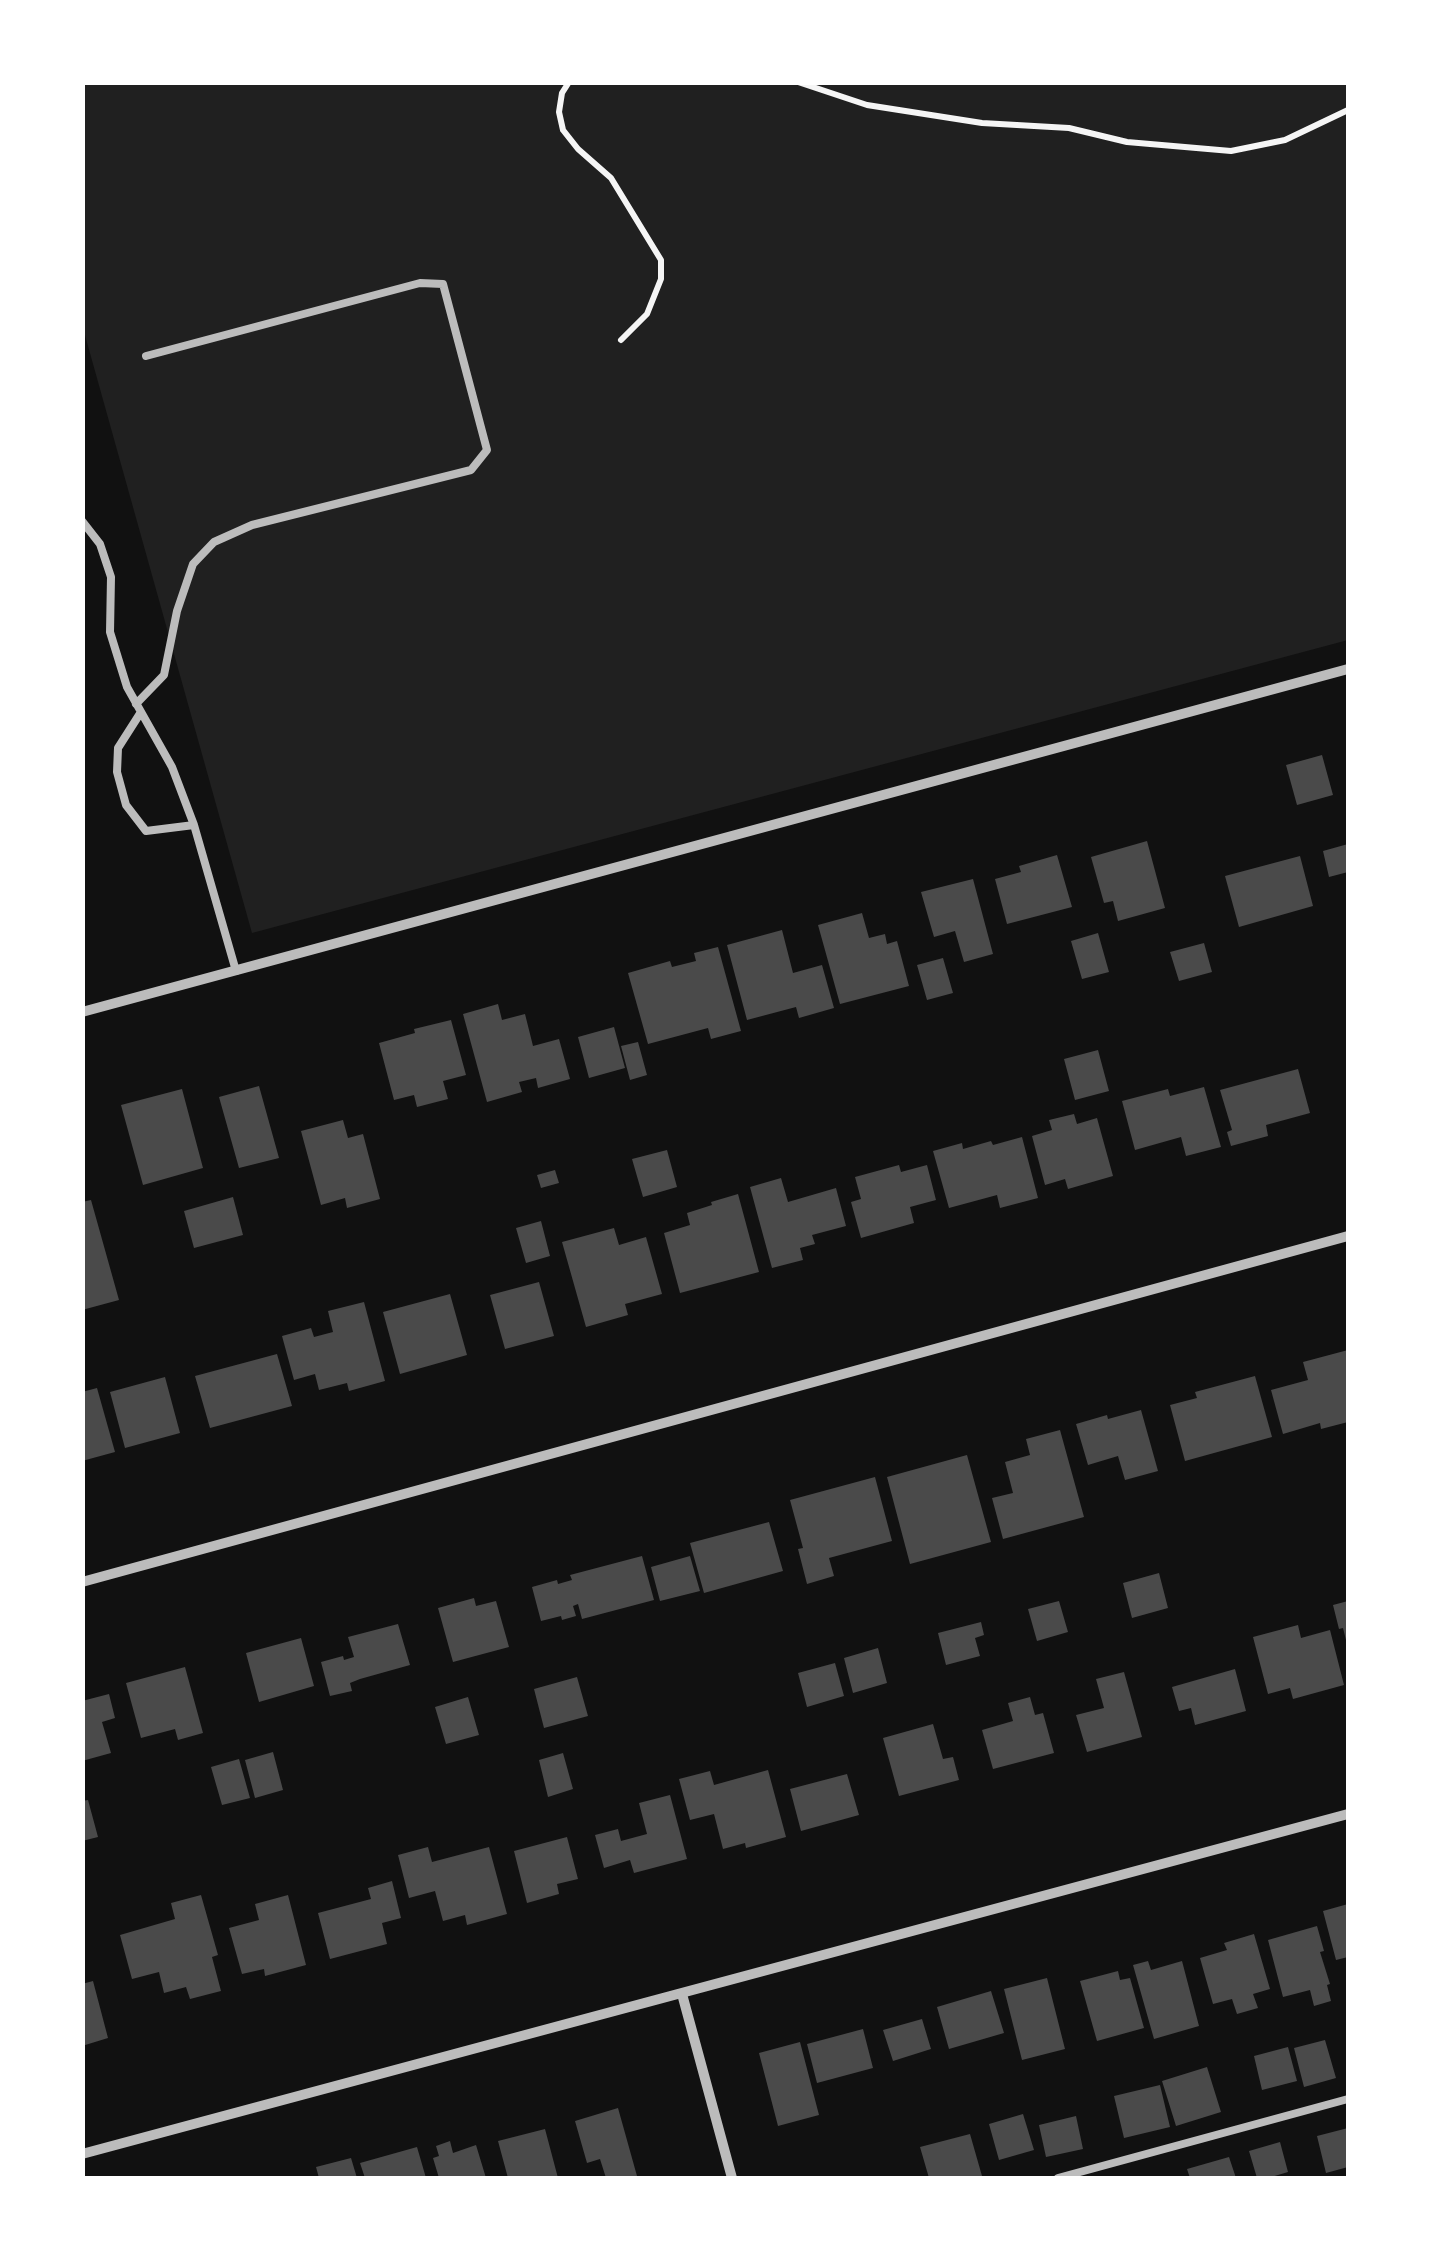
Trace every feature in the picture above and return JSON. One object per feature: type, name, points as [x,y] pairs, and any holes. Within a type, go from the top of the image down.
[{"type":"street","points":[[82,1012],[1348,669]]},
{"type":"street","points":[[82,1582],[1348,1236]]},
{"type":"street","points":[[82,2154],[1348,1814]]},
{"type":"street","points":[[682,1994],[732,2178]]},
{"type":"lane","points":[[146,356],[420,283],[443,284],[487,450],[471,470],[252,526],[214,542],[193,564],[177,611],[164,675],[139,708],[118,748],[117,772],[126,805],[146,831],[194,825]]},
{"type":"lane","points":[[82,522],[100,544],[112,578],[110,632],[127,687],[172,767],[194,825],[236,971]]},
{"type":"lane","points":[[1058,2178],[1348,2099]]},
{"type":"path","points":[[569,82],[559,112],[563,130],[611,178],[661,260],[661,278],[647,314],[621,340]]},
{"type":"path","points":[[798,82],[867,105],[982,123],[1068,128],[1127,142],[1230,151],[1285,140],[1348,110]]},
{"type":"shaded area","points":[[82,83],[1348,83],[1348,640],[252,933],[83,328]]},
{"type":"building","points":[[1322,755],[1333,795],[1297,805],[1286,765]]},
{"type":"building","points":[[1147,841],[1165,908],[1118,921],[1113,901],[1104,903],[1091,857]]},
{"type":"building","points":[[1348,844],[1348,872],[1329,877],[1323,851]]},
{"type":"building","points":[[1057,855],[1072,907],[1007,924],[995,879],[1021,872],[1019,866]]},
{"type":"building","points":[[1300,856],[1313,906],[1239,927],[1225,876]]},
{"type":"building","points":[[973,879],[993,954],[964,962],[955,931],[934,937],[921,892]]},
{"type":"building","points":[[862,913],[869,938],[885,934],[887,944],[897,941],[909,986],[840,1004],[818,925]]},
{"type":"building","points":[[782,930],[793,973],[822,965],[834,1008],[799,1018],[796,1007],[747,1020],[727,945]]},
{"type":"building","points":[[1098,933],[1109,972],[1082,979],[1071,941]]},
{"type":"building","points":[[1204,943],[1212,972],[1179,981],[1170,952]]},
{"type":"building","points":[[718,947],[741,1031],[711,1039],[708,1028],[648,1044],[628,973],[670,961],[672,967],[696,961],[694,953]]},
{"type":"building","points":[[943,958],[953,993],[927,1000],[917,965]]},
{"type":"building","points":[[498,1004],[502,1020],[525,1014],[533,1046],[559,1039],[570,1079],[538,1088],[536,1078],[519,1082],[522,1092],[487,1102],[463,1014]]},
{"type":"building","points":[[451,1020],[466,1075],[443,1081],[448,1099],[417,1107],[414,1095],[394,1100],[379,1043]]},
{"type":"building","points":[[614,1027],[625,1068],[589,1078],[578,1037]]},
{"type":"building","points":[[638,1042],[647,1075],[630,1080],[621,1046]]},
{"type":"building","points":[[1098,1050],[1109,1091],[1075,1100],[1064,1059]]},
{"type":"building","points":[[1298,1069],[1310,1113],[1266,1125],[1268,1136],[1231,1146],[1227,1132],[1232,1130],[1220,1090]]},
{"type":"building","points":[[259,1086],[279,1158],[239,1168],[219,1097]]},
{"type":"building","points":[[1204,1087],[1221,1147],[1186,1156],[1181,1137],[1135,1150],[1122,1101],[1168,1089],[1170,1096]]},
{"type":"building","points":[[182,1089],[203,1168],[143,1185],[121,1105]]},
{"type":"building","points":[[1074,1114],[1077,1124],[1097,1118],[1113,1176],[1068,1189],[1065,1179],[1045,1185],[1032,1136],[1052,1130],[1049,1120]]},
{"type":"building","points":[[343,1120],[348,1138],[363,1134],[380,1199],[347,1208],[345,1198],[321,1205],[301,1131]]},
{"type":"building","points":[[1022,1137],[1038,1198],[1000,1208],[997,1195],[949,1208],[933,1151],[962,1143],[963,1149],[991,1141],[993,1145]]},
{"type":"building","points":[[667,1150],[677,1187],[643,1197],[632,1159]]},
{"type":"building","points":[[899,1165],[901,1172],[927,1165],[936,1200],[910,1207],[914,1223],[861,1238],[851,1202],[861,1199],[855,1177]]},
{"type":"building","points":[[555,1170],[559,1183],[541,1188],[537,1175]]},
{"type":"building","points":[[781,1178],[788,1202],[836,1188],[846,1226],[812,1235],[815,1244],[800,1248],[803,1260],[772,1268],[750,1187]]},
{"type":"building","points":[[738,1194],[759,1272],[680,1293],[664,1233],[690,1225],[687,1213]]},
{"type":"building","points":[[233,1197],[243,1235],[194,1248],[184,1211]]},
{"type":"building","points":[[91,1200],[119,1300],[82,1310],[82,1202]]},
{"type":"building","points":[[541,1221],[550,1256],[526,1263],[516,1228]]},
{"type":"building","points":[[614,1228],[619,1245],[646,1237],[662,1294],[625,1304],[628,1315],[586,1327],[562,1242]]},
{"type":"building","points":[[539,1282],[554,1336],[505,1349],[490,1295]]},
{"type":"building","points":[[450,1294],[467,1355],[400,1374],[383,1312]]},
{"type":"building","points":[[364,1302],[385,1381],[349,1391],[347,1383],[319,1390],[315,1374],[294,1380],[282,1336],[311,1328],[314,1337],[333,1332],[328,1311]]},
{"type":"building","points":[[1348,1350],[1348,1422],[1321,1429],[1320,1423],[1283,1434],[1271,1390],[1308,1380],[1303,1362]]},
{"type":"building","points":[[277,1354],[292,1406],[210,1428],[195,1376]]},
{"type":"building","points":[[1255,1376],[1272,1437],[1185,1461],[1170,1405],[1197,1398],[1195,1392]]},
{"type":"building","points":[[165,1377],[180,1433],[125,1448],[110,1392]]},
{"type":"building","points":[[97,1388],[115,1452],[82,1461],[82,1392]]},
{"type":"building","points":[[1141,1410],[1158,1471],[1125,1480],[1118,1456],[1088,1465],[1076,1424]]},
{"type":"building","points":[[1060,1430],[1084,1517],[1003,1539],[992,1498],[1013,1493],[1005,1462],[1030,1455],[1026,1439]]},
{"type":"building","points":[[967,1455],[991,1542],[910,1564],[887,1477]]},
{"type":"building","points":[[875,1477],[892,1541],[829,1558],[834,1576],[807,1584],[798,1549],[803,1548],[790,1500]]},
{"type":"building","points":[[769,1522],[783,1571],[704,1593],[690,1543]]},
{"type":"building","points":[[642,1556],[654,1600],[582,1619],[578,1604],[573,1606],[576,1616],[541,1621],[532,1587],[557,1580],[558,1584],[572,1580],[570,1575]]},
{"type":"building","points":[[690,1556],[700,1591],[660,1601],[651,1567]]},
{"type":"building","points":[[1159,1573],[1168,1608],[1132,1618],[1123,1583]]},
{"type":"building","points":[[474,1598],[476,1606],[496,1601],[509,1647],[453,1662],[438,1608]]},
{"type":"building","points":[[1059,1601],[1068,1632],[1037,1641],[1028,1609]]},
{"type":"building","points":[[1348,1601],[1348,1644],[1347,1644],[1333,1605]]},
{"type":"building","points":[[981,1622],[984,1635],[975,1638],[980,1656],[946,1665],[938,1633]]},
{"type":"building","points":[[398,1624],[410,1665],[360,1679],[350,1683],[352,1691],[330,1696],[321,1662],[354,1657],[348,1637]]},
{"type":"building","points":[[1298,1625],[1301,1638],[1330,1630],[1344,1685],[1293,1699],[1290,1688],[1268,1694],[1253,1637]]},
{"type":"building","points":[[301,1638],[314,1686],[259,1702],[246,1653]]},
{"type":"building","points":[[878,1648],[887,1683],[853,1693],[844,1658]]},
{"type":"building","points":[[835,1663],[844,1696],[807,1707],[798,1673]]},
{"type":"building","points":[[185,1667],[203,1733],[178,1740],[175,1729],[141,1738],[126,1683]]},
{"type":"building","points":[[1235,1669],[1246,1711],[1195,1725],[1191,1708],[1179,1711],[1172,1687]]},
{"type":"building","points":[[1124,1672],[1142,1737],[1087,1752],[1076,1715],[1104,1708],[1096,1679]]},
{"type":"building","points":[[577,1677],[588,1716],[544,1728],[534,1689]]},
{"type":"building","points":[[109,1694],[115,1718],[102,1722],[111,1753],[82,1761],[82,1701]]},
{"type":"building","points":[[468,1697],[479,1735],[446,1744],[435,1707]]},
{"type":"building","points":[[1030,1697],[1035,1715],[1043,1713],[1054,1753],[993,1769],[982,1730],[1013,1721],[1008,1703]]},
{"type":"building","points":[[933,1724],[943,1759],[953,1757],[959,1780],[899,1796],[883,1738]]},
{"type":"building","points":[[273,1752],[283,1790],[255,1798],[245,1760]]},
{"type":"building","points":[[563,1753],[573,1789],[548,1797],[539,1760]]},
{"type":"building","points":[[239,1759],[250,1798],[222,1805],[211,1767]]},
{"type":"building","points":[[768,1770],[786,1837],[746,1848],[745,1843],[723,1849],[714,1814],[690,1820],[679,1779],[710,1771],[714,1785]]},
{"type":"building","points":[[847,1774],[859,1815],[801,1831],[790,1789]]},
{"type":"building","points":[[670,1795],[687,1859],[634,1873],[630,1860],[604,1868],[595,1835],[618,1829],[621,1841],[647,1834],[639,1803]]},
{"type":"building","points":[[88,1800],[98,1837],[82,1841],[82,1801]]},
{"type":"building","points":[[567,1837],[578,1879],[557,1884],[559,1894],[527,1903],[514,1851]]},
{"type":"building","points":[[428,1847],[432,1862],[489,1847],[507,1914],[467,1925],[465,1915],[443,1921],[435,1891],[409,1898],[398,1855]]},
{"type":"building","points":[[392,1881],[401,1918],[382,1923],[387,1944],[330,1959],[318,1913],[371,1899],[368,1888]]},
{"type":"building","points":[[201,1895],[218,1955],[212,1957],[221,1991],[190,1999],[186,1987],[164,1993],[159,1972],[132,1979],[120,1935],[175,1919],[171,1903]]},
{"type":"building","points":[[288,1895],[306,1965],[265,1976],[264,1969],[242,1974],[229,1928],[259,1920],[255,1904]]},
{"type":"building","points":[[1348,1904],[1348,1957],[1336,1960],[1323,1911]]},
{"type":"building","points":[[1317,1926],[1331,2001],[1314,2006],[1310,1990],[1283,1997],[1268,1940]]},
{"type":"building","points":[[1254,1934],[1270,1989],[1253,1994],[1258,2008],[1237,2014],[1232,1999],[1213,2004],[1200,1958],[1227,1950],[1224,1943]]},
{"type":"building","points":[[1148,1961],[1151,1970],[1182,1961],[1199,2026],[1154,2039],[1133,1965]]},
{"type":"building","points":[[1118,1971],[1120,1980],[1130,1978],[1144,2028],[1097,2041],[1080,1981]]},
{"type":"building","points":[[1047,1978],[1065,2049],[1022,2060],[1004,1989]]},
{"type":"building","points":[[93,1981],[108,2038],[82,2046],[82,1984]]},
{"type":"building","points":[[991,1991],[1004,2033],[949,2049],[937,2007]]},
{"type":"building","points":[[922,2019],[931,2049],[893,2061],[883,2030]]},
{"type":"building","points":[[863,2029],[873,2068],[817,2083],[807,2044]]},
{"type":"building","points":[[1325,2040],[1336,2078],[1304,2087],[1294,2048]]},
{"type":"building","points":[[800,2042],[819,2115],[778,2126],[759,2053]]},
{"type":"building","points":[[1288,2047],[1297,2081],[1262,2090],[1254,2056]]},
{"type":"building","points":[[1207,2067],[1221,2112],[1176,2126],[1162,2081]]},
{"type":"building","points":[[1160,2085],[1170,2127],[1124,2138],[1114,2096]]},
{"type":"building","points":[[618,2108],[637,2176],[606,2178],[600,2159],[587,2163],[575,2121]]},
{"type":"building","points":[[1023,2114],[1034,2150],[999,2160],[989,2124]]},
{"type":"building","points":[[1076,2116],[1083,2149],[1046,2157],[1039,2125]]},
{"type":"building","points":[[1348,2128],[1348,2167],[1326,2173],[1317,2136]]},
{"type":"building","points":[[545,2129],[558,2178],[508,2178],[498,2141]]},
{"type":"building","points":[[970,2134],[982,2176],[929,2178],[920,2147]]},
{"type":"building","points":[[450,2141],[453,2153],[476,2145],[486,2178],[439,2178],[433,2158],[439,2156],[436,2146]]},
{"type":"building","points":[[1280,2142],[1288,2172],[1257,2178],[1249,2151]]},
{"type":"building","points":[[417,2147],[426,2178],[365,2178],[360,2163]]},
{"type":"building","points":[[1229,2157],[1236,2178],[1190,2178],[1187,2169]]},
{"type":"building","points":[[351,2158],[357,2178],[319,2178],[316,2167]]}]
